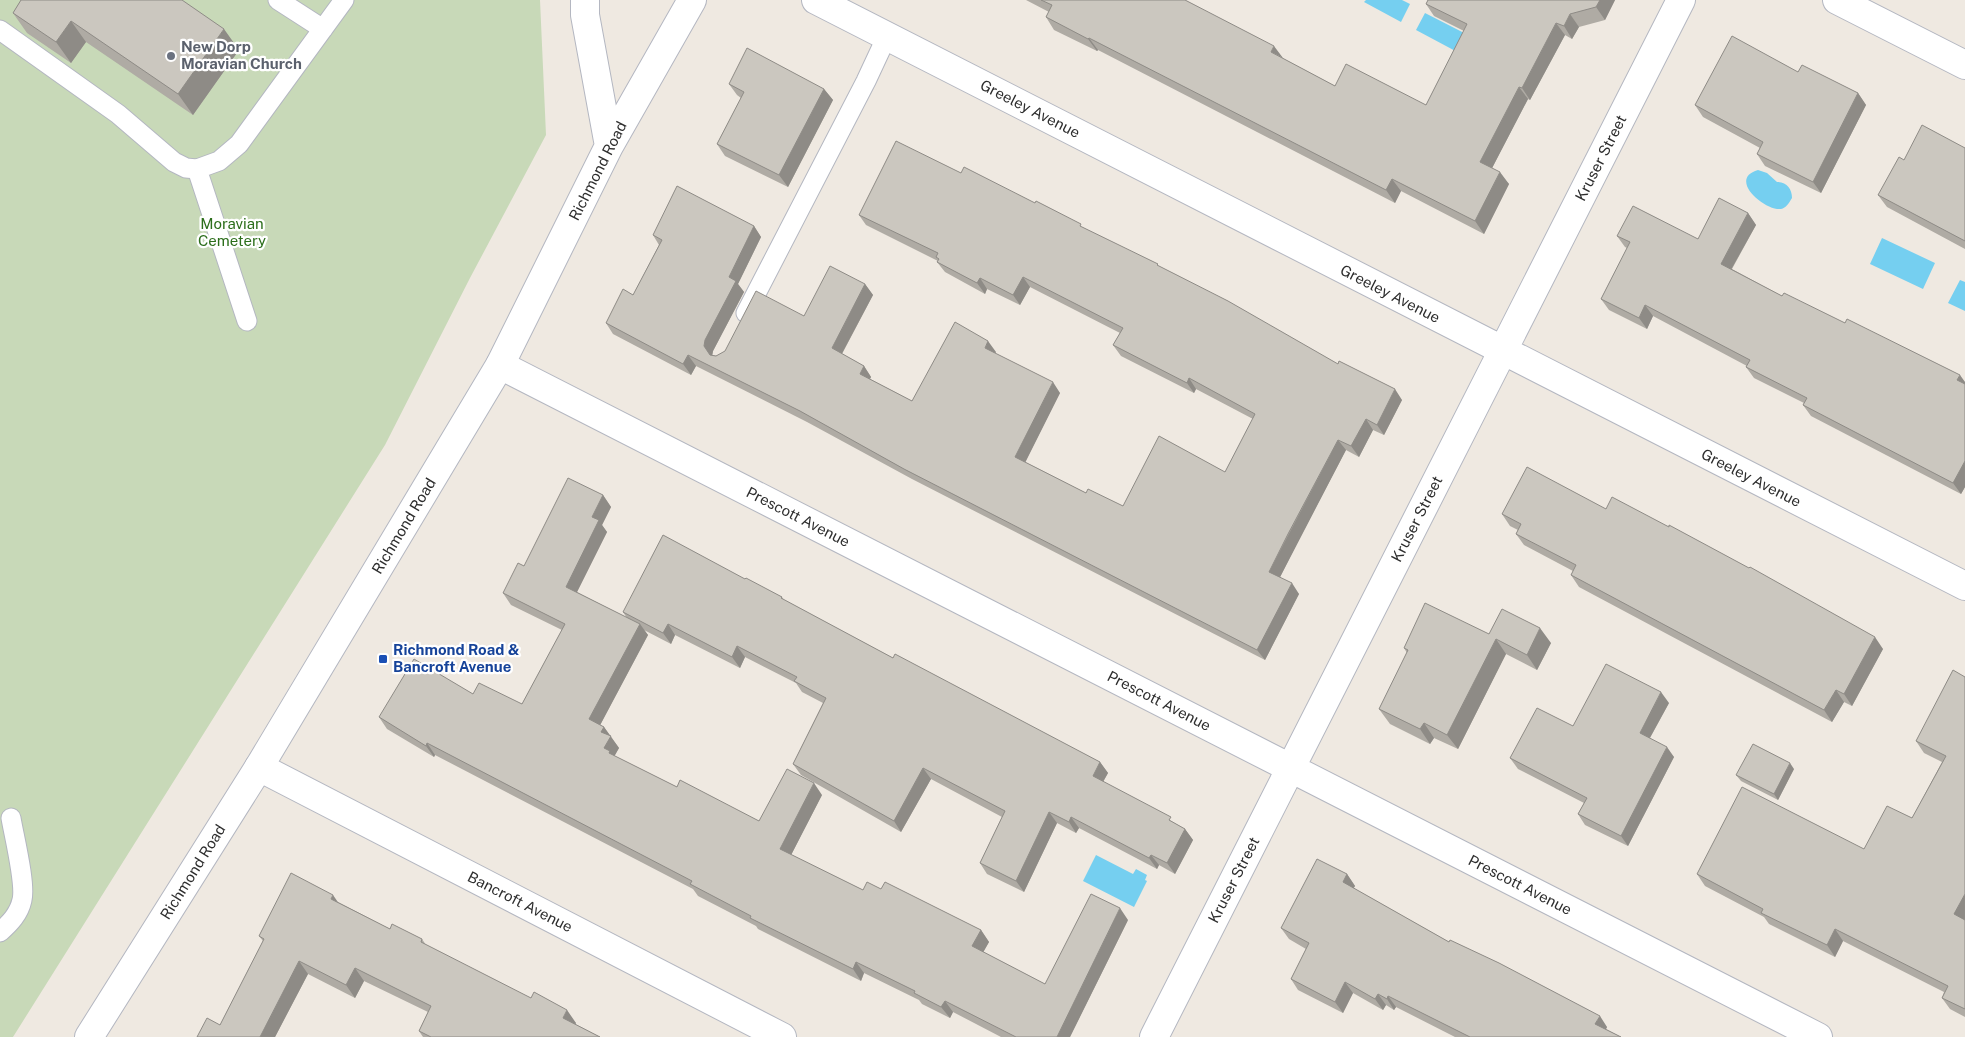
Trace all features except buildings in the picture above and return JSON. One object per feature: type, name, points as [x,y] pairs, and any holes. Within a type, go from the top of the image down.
[{"type":"street","points":[[584,0],[585,15],[609,146]]},
{"type":"street","name":"Richmond Road","points":[[89,1037],[259,767],[500,365],[609,146],[692,0]]},
{"type":"street","name":"Greeley Avenue","points":[[816,0],[1965,586]]},
{"type":"street","name":"Kruser Street","points":[[1154,1037],[1681,0]]},
{"type":"street","points":[[1837,0],[1965,65]]},
{"type":"street","name":"Prescott Avenue","points":[[500,365],[1818,1037]]},
{"type":"street","name":"Bancroft Avenue","points":[[259,767],[782,1037]]},
{"type":"lane","points":[[278,0],[323,29]]},
{"type":"lane","points":[[0,30],[118,114],[174,162],[186,168],[197,169],[219,161],[239,144],[344,0]]},
{"type":"lane","points":[[737,330],[866,81],[887,36]]},
{"type":"lane","points":[[197,169],[247,321]]},
{"type":"lane","points":[[0,932],[13,920],[22,900],[21,873],[11,818]]},
{"type":"green space","name":"Moravian Cemetery","points":[[0,0],[540,0],[546,135],[470,278],[385,445],[13,1037],[0,1037]]},
{"type":"water","points":[[1366,0],[1402,0],[1410,4],[1401,22],[1364,2]]},
{"type":"water","points":[[1425,13],[1470,36],[1461,54],[1416,30]]},
{"type":"water","points":[[1758,170],[1767,173],[1777,182],[1784,183],[1788,187],[1792,198],[1784,208],[1774,208],[1766,205],[1752,194],[1747,187],[1746,180],[1749,174]]},
{"type":"water","points":[[1882,238],[1935,263],[1923,289],[1870,264]]},
{"type":"water","points":[[1960,280],[1965,282],[1965,311],[1948,303]]},
{"type":"water","points":[[1096,855],[1133,874],[1136,869],[1147,875],[1145,880],[1147,881],[1134,907],[1083,881]]},
{"type":"place","name":"New Dorp Moravian Church","points":[[171,56]]},
{"type":"place","name":"Richmond Road & Bancroft Avenue","points":[[383,659]]}]
